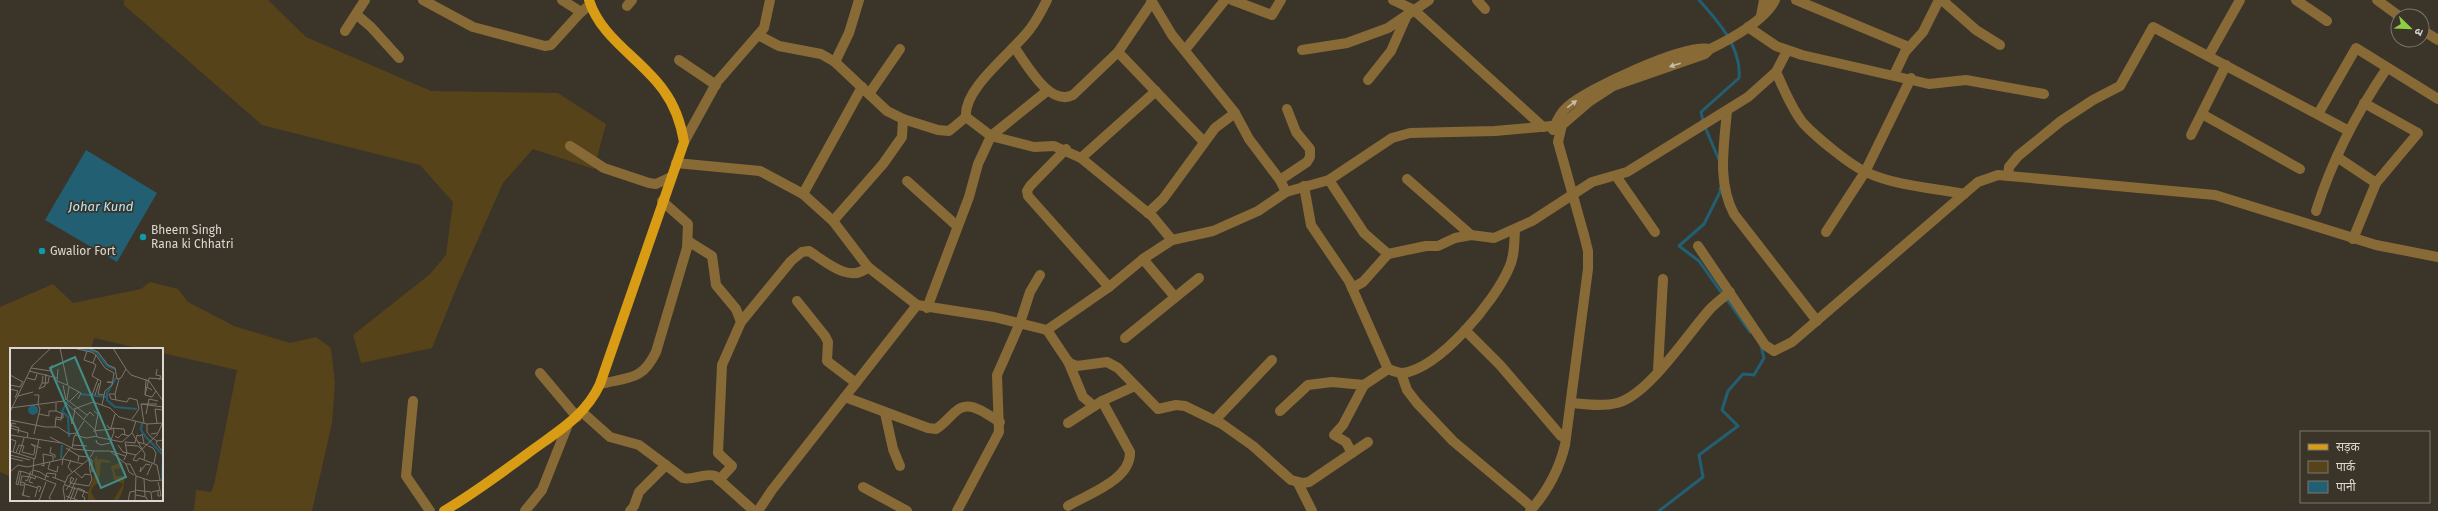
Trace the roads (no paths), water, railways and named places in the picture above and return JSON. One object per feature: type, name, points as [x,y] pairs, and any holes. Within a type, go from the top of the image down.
[{"type":"main road","points":[[444,511],[487,484],[567,427],[593,400],[600,384],[662,201],[684,142],[677,114],[664,90],[604,28],[590,2]]},
{"type":"street","points":[[345,32],[365,0]]},
{"type":"street","points":[[423,0],[473,27],[545,46],[551,45],[590,2]]},
{"type":"street","points":[[562,0],[581,12]]},
{"type":"street","points":[[684,142],[716,85],[764,28],[770,0]]},
{"type":"street","points":[[835,62],[849,33],[859,0]]},
{"type":"street","points":[[1047,0],[1030,30],[982,80],[965,108],[966,117],[991,136],[1027,146],[1054,146],[1066,149],[1081,158],[1148,213],[1172,240]]},
{"type":"street","points":[[1185,50],[1224,0]]},
{"type":"street","points":[[1232,0],[1272,15],[1281,0]]},
{"type":"street","points":[[1393,0],[1411,13],[1543,127]]},
{"type":"street","points":[[1302,50],[1347,43],[1388,28],[1429,0]]},
{"type":"street","points":[[1477,0],[1485,9]]},
{"type":"street","points":[[1761,16],[1764,0]]},
{"type":"street","points":[[1046,330],[1109,287],[1143,259],[1172,240],[1213,231],[1258,212],[1286,192],[1329,180],[1392,138],[1410,133],[1496,131],[1558,125],[1613,86],[1705,54],[1710,49],[1748,27],[1761,16],[1775,0]]},
{"type":"street","points":[[1796,0],[1909,47]]},
{"type":"street","points":[[1894,75],[1909,47],[1923,32],[1939,0]]},
{"type":"street","points":[[1942,0],[1976,30],[2000,45]]},
{"type":"street","points":[[2209,55],[2240,0]]},
{"type":"street","points":[[2296,0],[2327,21]]},
{"type":"street","points":[[2377,0],[2390,9]]},
{"type":"street","points":[[1014,47],[1047,91],[1063,98],[1073,95],[1118,52],[1151,1],[1185,50],[1235,113],[1249,139],[1280,180],[1286,192]]},
{"type":"street","points":[[1368,80],[1391,51],[1411,13]]},
{"type":"street","points":[[357,15],[371,27],[399,58]]},
{"type":"street","points":[[1748,27],[1786,51],[1938,84],[1966,80],[2044,94]]},
{"type":"street","points":[[2008,176],[2009,166],[2018,156],[2061,121],[2093,100],[2120,86],[2153,27],[2209,55],[2349,131]]},
{"type":"street","points":[[758,35],[779,46],[812,52],[835,62],[887,111],[903,119],[938,130],[949,130],[966,117]]},
{"type":"street","points":[[2318,114],[2356,48],[2438,98]]},
{"type":"street","points":[[803,194],[866,90],[900,49]]},
{"type":"street","points":[[1352,288],[1363,282],[1388,254],[1426,246],[1438,246],[1455,238],[1471,235],[1494,238],[1515,230],[1602,177],[1616,176],[1627,172],[1700,126],[1723,114],[1748,97],[1776,72],[1786,51]]},
{"type":"street","points":[[1118,52],[1204,142]]},
{"type":"street","points":[[679,60],[716,85]]},
{"type":"street","points":[[2191,134],[2226,65]]},
{"type":"street","points":[[2316,211],[2325,182],[2349,131],[2364,103],[2387,68]]},
{"type":"street","points":[[1776,72],[1792,106],[1804,123],[1852,165],[1865,172],[1892,180],[1964,194]]},
{"type":"street","points":[[1826,232],[1865,172],[1911,78]]},
{"type":"street","points":[[758,511],[772,490],[856,383],[922,306],[969,197],[978,164],[991,136],[1047,91]]},
{"type":"street","points":[[1081,158],[1156,91]]},
{"type":"street","points":[[2353,239],[2376,183],[2418,133],[2364,103]]},
{"type":"street","points":[[1280,180],[1308,162],[1310,157],[1310,149],[1296,132],[1286,109]]},
{"type":"street","points":[[1148,213],[1163,199],[1215,128],[1235,113]]},
{"type":"street","points":[[1723,114],[1723,176],[1726,198],[1734,214],[1817,321]]},
{"type":"street","points":[[2202,114],[2300,170]]},
{"type":"street","points":[[833,221],[883,164],[902,137],[903,119]]},
{"type":"street","points":[[1527,509],[1555,462],[1561,436],[1583,269],[1579,236],[1569,197],[1558,142],[1558,125]]},
{"type":"street","points":[[570,146],[604,168],[649,183],[656,184],[671,177]]},
{"type":"street","points":[[1066,149],[1030,186],[1027,192],[1028,196],[1109,287]]},
{"type":"street","points":[[2337,157],[2376,183]]},
{"type":"street","points":[[676,163],[760,171],[803,194],[833,221],[868,267],[922,306],[1020,323],[1046,330],[1068,361],[1083,397],[1098,404],[1130,452],[1130,458],[1125,469],[1117,478],[1068,506]]},
{"type":"street","points":[[1616,176],[1655,232]]},
{"type":"street","points":[[1698,246],[1765,345],[1774,351],[1792,342],[1964,194],[1990,176],[2008,176],[2215,196],[2353,239],[2438,257]]},
{"type":"street","points":[[1408,179],[1471,235]]},
{"type":"street","points":[[1329,180],[1364,233],[1388,254]]},
{"type":"street","points":[[907,181],[957,226]]},
{"type":"street","points":[[1304,186],[1311,226],[1352,288],[1388,369],[1401,373],[1412,370],[1427,362],[1446,348],[1465,330],[1496,293],[1509,269],[1513,257],[1515,230]]},
{"type":"street","points":[[1527,509],[1538,502],[1560,464],[1565,446],[1571,403],[1588,269],[1587,246],[1569,197]]},
{"type":"street","points":[[600,384],[642,374],[649,367],[656,352],[688,241],[688,224],[662,201]]},
{"type":"street","points":[[688,241],[712,256],[716,285],[736,309],[741,322]]},
{"type":"street","points":[[720,480],[732,466],[718,453],[722,365],[741,322],[791,261],[802,252],[809,250],[849,275],[857,275],[868,267]]},
{"type":"street","points":[[1143,259],[1175,297]]},
{"type":"street","points":[[957,511],[999,432],[1000,422],[997,375],[1020,323],[1030,292],[1040,275]]},
{"type":"street","points":[[1125,338],[1199,278]]},
{"type":"street","points":[[1658,370],[1663,279]]},
{"type":"street","points":[[1571,403],[1617,403],[1640,389],[1711,308],[1730,292]]},
{"type":"street","points":[[797,300],[828,342],[827,361],[856,383]]},
{"type":"street","points":[[1465,330],[1500,365],[1561,436]]},
{"type":"street","points":[[1215,420],[1272,360]]},
{"type":"street","points":[[1068,361],[1077,366],[1106,362],[1118,368],[1158,408],[1176,405],[1185,406],[1215,420],[1253,446],[1291,480],[1298,483],[1308,482],[1368,442]]},
{"type":"street","points":[[1352,453],[1346,442],[1334,435],[1343,425],[1364,385],[1388,369]]},
{"type":"street","points":[[540,373],[579,414],[610,437],[639,445],[683,478],[688,479],[710,474],[720,480],[754,511]]},
{"type":"street","points":[[1401,373],[1407,390],[1417,403],[1453,441],[1527,509]]},
{"type":"street","points":[[1280,410],[1308,385],[1332,382],[1364,385]]},
{"type":"street","points":[[1068,423],[1098,404],[1135,386]]},
{"type":"street","points":[[845,397],[885,413],[936,429],[944,424],[956,410],[964,406],[972,406],[1000,422]]},
{"type":"street","points":[[413,401],[406,476],[430,511]]},
{"type":"street","points":[[885,413],[892,449],[900,466]]},
{"type":"street","points":[[525,511],[542,490],[567,427]]},
{"type":"street","points":[[630,511],[634,506],[639,492],[666,465]]},
{"type":"street","points":[[1298,483],[1312,511]]},
{"type":"street","points":[[862,486],[894,508],[907,511]]},
{"type":"water","name":"Johar Kund","points":[[86,150],[157,193],[117,262],[45,220]]},
{"type":"waterway","points":[[1699,0],[1721,26],[1733,46],[1739,67],[1739,78],[1701,112],[1703,121]]},
{"type":"waterway","points":[[1705,127],[1719,160]]},
{"type":"waterway","points":[[1720,188],[1720,192],[1704,224],[1679,246],[1699,261],[1721,292]]},
{"type":"waterway","points":[[1728,301],[1750,332]]},
{"type":"waterway","points":[[1659,511],[1703,477],[1699,455],[1738,426],[1722,410],[1728,391],[1743,374],[1754,375],[1764,358],[1761,346]]},
{"type":"place","name":"Bheem Singh Rana ki Chhatri","points":[[143,237]]},
{"type":"place","name":"Gwalior Fort","points":[[42,251]]}]
